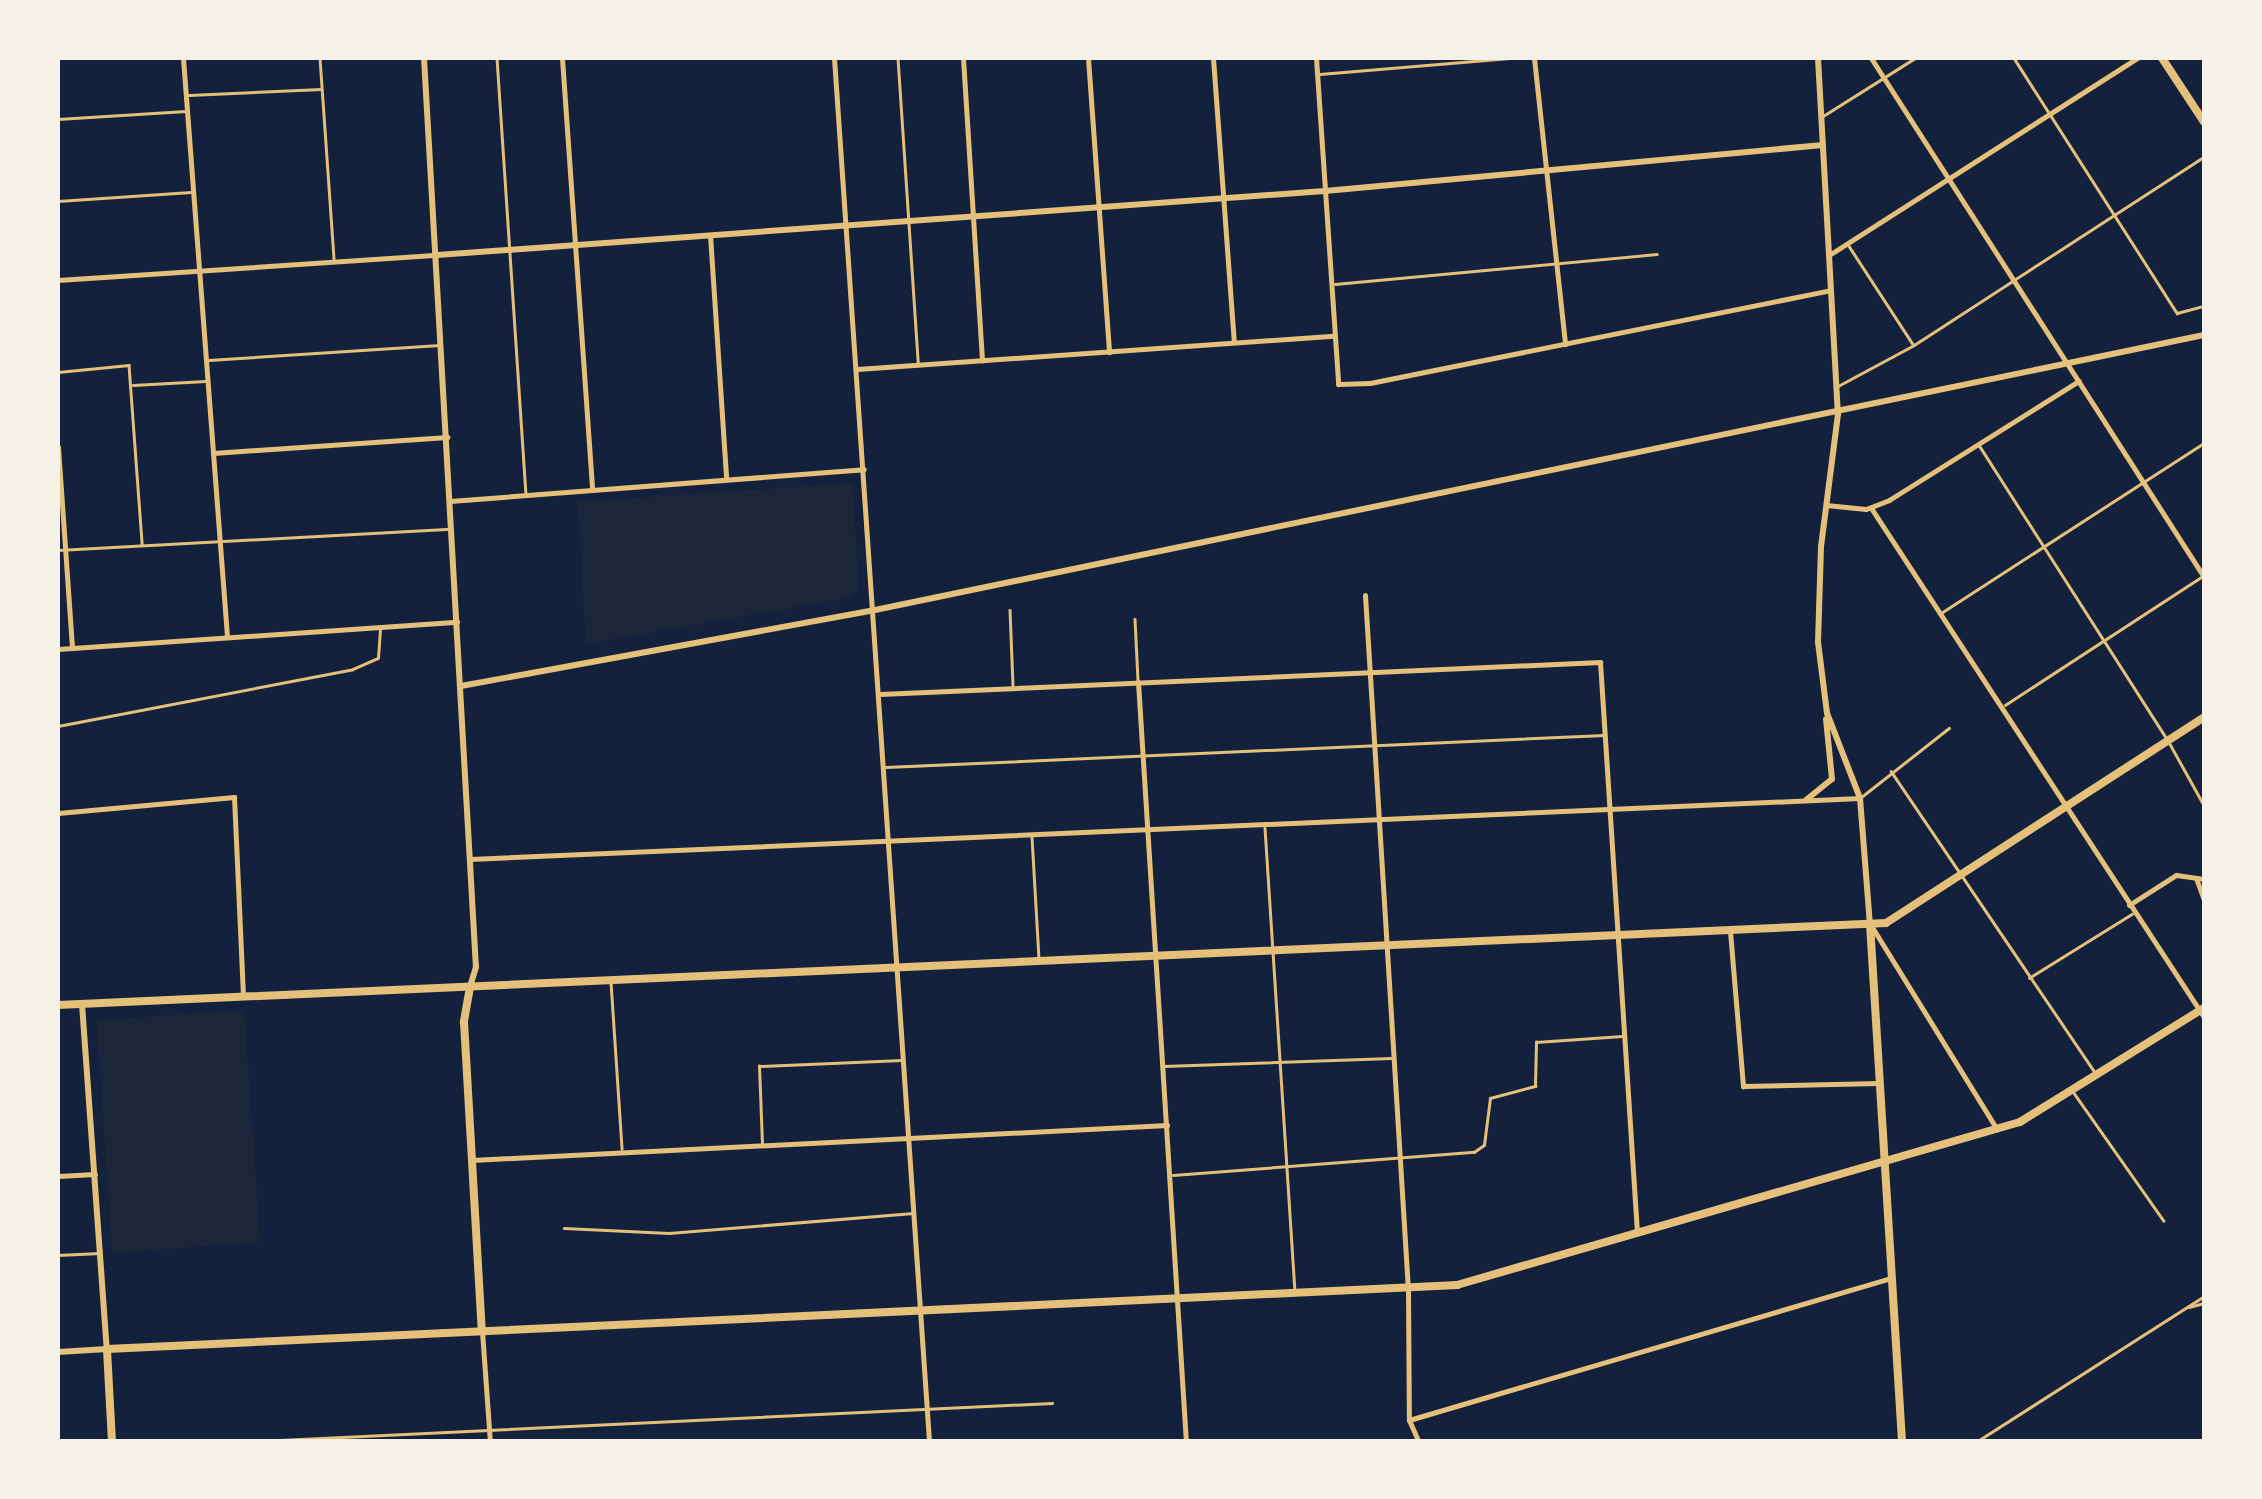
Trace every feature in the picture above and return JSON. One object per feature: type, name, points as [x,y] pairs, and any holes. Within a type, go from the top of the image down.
[{"type":"main road","points":[[2162,58],[2204,122]]},
{"type":"main road","points":[[58,1005],[1870,924],[1901,916],[2204,717]]},
{"type":"main road","points":[[1870,924],[1902,1442]]},
{"type":"main road","points":[[470,986],[464,1022],[482,1332]]},
{"type":"main road","points":[[112,1442],[108,1349],[1408,1291],[1477,1281],[1996,1129],[2074,1093],[2203,1012]]},
{"type":"street","points":[[183,58],[227,637]]},
{"type":"street","points":[[424,58],[476,967],[470,986]]},
{"type":"street","points":[[562,58],[592,489]]},
{"type":"street","points":[[834,58],[891,840],[929,1442]]},
{"type":"street","points":[[963,58],[982,360]]},
{"type":"street","points":[[1088,58],[1108,352]]},
{"type":"street","points":[[1213,58],[1234,342]]},
{"type":"street","points":[[1316,58],[1338,384],[1566,344],[1831,290]]},
{"type":"street","points":[[1534,58],[1566,344]]},
{"type":"street","points":[[1806,800],[1832,779],[1818,642],[1826,505],[1838,414],[1818,58]]},
{"type":"street","points":[[1871,58],[2204,576]]},
{"type":"street","points":[[1830,256],[2136,58]]},
{"type":"street","points":[[58,280],[1223,198],[1824,145]]},
{"type":"street","points":[[710,235],[726,479]]},
{"type":"street","points":[[857,369],[1334,336]]},
{"type":"street","points":[[460,686],[875,610],[2204,336]]},
{"type":"street","points":[[1826,505],[1871,508],[2079,381]]},
{"type":"street","points":[[213,453],[447,437]]},
{"type":"street","points":[[58,447],[61,550],[72,648]]},
{"type":"street","points":[[450,500],[864,470]]},
{"type":"street","points":[[1871,508],[2134,913],[2203,1012]]},
{"type":"street","points":[[1365,595],[1408,1291],[1410,1420],[1420,1442]]},
{"type":"street","points":[[58,649],[457,622]]},
{"type":"street","points":[[880,694],[1600,662],[1637,1232]]},
{"type":"street","points":[[1138,682],[1186,1442]]},
{"type":"street","points":[[1826,713],[1860,798],[1870,924],[1996,1129]]},
{"type":"street","points":[[58,813],[234,797],[244,997]]},
{"type":"street","points":[[470,859],[1860,798]]},
{"type":"street","points":[[2129,905],[2176,875],[2204,879]]},
{"type":"street","points":[[2196,878],[2204,900]]},
{"type":"street","points":[[1730,931],[1743,1086],[1880,1083]]},
{"type":"street","points":[[58,1352],[108,1349],[82,1004]]},
{"type":"street","points":[[472,1160],[1167,1125]]},
{"type":"street","points":[[58,1176],[95,1174]]},
{"type":"street","points":[[1410,1420],[1892,1278]]},
{"type":"street","points":[[482,1332],[490,1442]]},
{"type":"lane","points":[[320,58],[334,261]]},
{"type":"lane","points":[[497,58],[526,494]]},
{"type":"lane","points":[[898,58],[918,364]]},
{"type":"lane","points":[[1317,74],[1512,58]]},
{"type":"lane","points":[[1822,117],[1915,58]]},
{"type":"lane","points":[[2014,58],[2177,313],[2204,306]]},
{"type":"lane","points":[[186,95],[322,89]]},
{"type":"lane","points":[[58,118],[186,111]]},
{"type":"lane","points":[[1837,386],[1914,345],[2204,157]]},
{"type":"lane","points":[[58,201],[192,192]]},
{"type":"lane","points":[[1848,244],[1914,345]]},
{"type":"lane","points":[[1331,284],[1657,254]]},
{"type":"lane","points":[[205,360],[442,345]]},
{"type":"lane","points":[[58,372],[129,365],[142,545]]},
{"type":"lane","points":[[132,385],[207,381]]},
{"type":"lane","points":[[1939,614],[2204,442]]},
{"type":"lane","points":[[1978,444],[2169,740],[2204,805]]},
{"type":"lane","points":[[61,550],[452,529]]},
{"type":"lane","points":[[2001,708],[2204,576]]},
{"type":"lane","points":[[1010,610],[1013,688]]},
{"type":"lane","points":[[1136,619],[1138,682]]},
{"type":"lane","points":[[58,726],[353,669],[380,654],[380,626]]},
{"type":"lane","points":[[1860,798],[1890,770],[1949,728]]},
{"type":"lane","points":[[886,768],[1605,735]]},
{"type":"lane","points":[[1890,770],[1959,880],[2098,1076]]},
{"type":"lane","points":[[1265,824],[1296,1296]]},
{"type":"lane","points":[[1032,834],[1039,960]]},
{"type":"lane","points":[[2028,978],[2134,913]]},
{"type":"lane","points":[[611,980],[622,1151]]},
{"type":"lane","points":[[1170,1175],[1399,1162],[1481,1148],[1490,1098],[1534,1086],[1536,1042],[1624,1036]]},
{"type":"lane","points":[[1164,1066],[1392,1058]]},
{"type":"lane","points":[[762,1144],[759,1066],[903,1060]]},
{"type":"lane","points":[[2074,1093],[2164,1222]]},
{"type":"lane","points":[[564,1228],[669,1233],[914,1214]]},
{"type":"lane","points":[[58,1255],[101,1253]]},
{"type":"lane","points":[[1976,1442],[2204,1296]]},
{"type":"lane","points":[[2183,1310],[2204,1303]]},
{"type":"lane","points":[[236,1442],[1052,1403]]},
{"type":"shaded area","points":[[852,483],[859,588],[852,597],[586,644],[578,502]]},
{"type":"shaded area","points":[[244,1010],[260,1242],[113,1253],[96,1020]]}]
